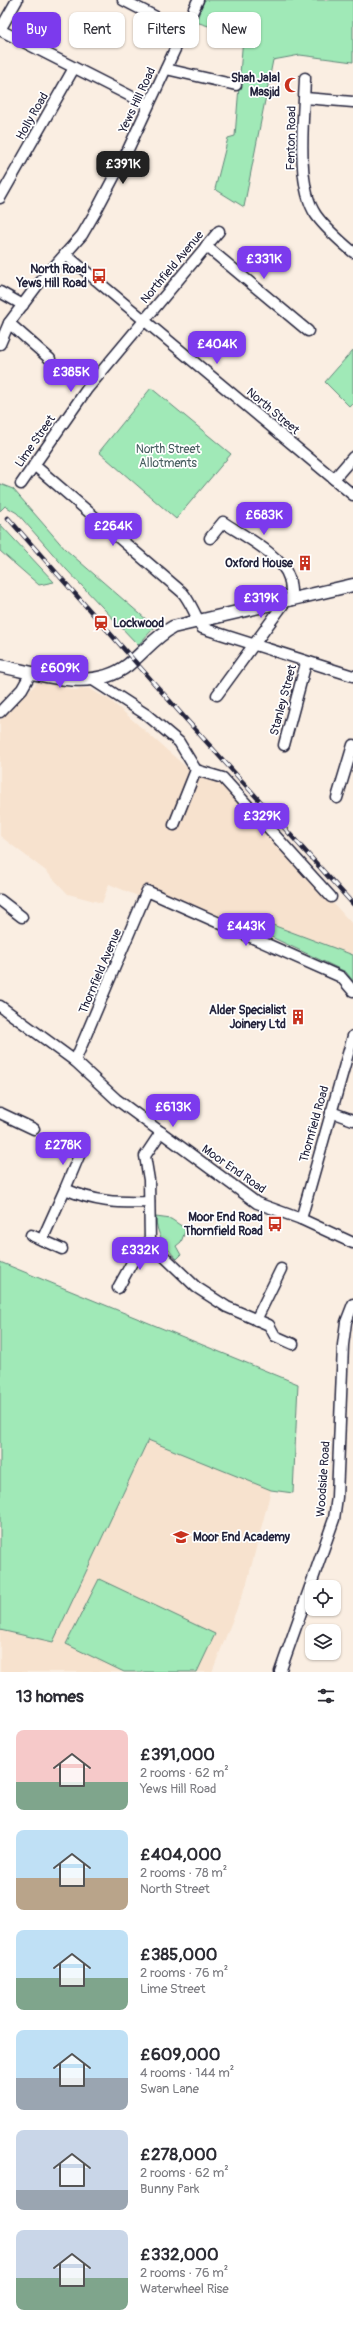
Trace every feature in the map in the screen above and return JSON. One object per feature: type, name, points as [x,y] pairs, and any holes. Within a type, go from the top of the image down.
[{"type":"street","points":[[17,0],[0,30],[148,105]]},
{"type":"street","points":[[122,0],[146,12]]},
{"type":"street","name":"Yews Hill Road","points":[[192,12],[198,0]]},
{"type":"street","name":"Yews Hill Road","points":[[0,344],[9,323],[36,287],[82,234],[96,211],[125,156],[175,48]]},
{"type":"street","name":"Holly Road","points":[[0,198],[74,68]]},
{"type":"street","points":[[166,69],[236,85]]},
{"type":"street","name":"Fenton Road","points":[[305,78],[302,154],[304,184],[315,214],[353,252]]},
{"type":"street","points":[[305,98],[353,102]]},
{"type":"street","name":"Northfield Avenue","points":[[144,319],[218,231]]},
{"type":"street","points":[[206,246],[308,331]]},
{"type":"street","name":"North Street","points":[[65,254],[353,496]]},
{"type":"street","points":[[0,292],[23,305]]},
{"type":"street","name":"Lime Street","points":[[21,484],[87,389],[144,319]]},
{"type":"street","points":[[9,323],[50,359]]},
{"type":"street","points":[[334,479],[353,457]]},
{"type":"street","points":[[34,466],[182,592],[188,598],[193,614],[199,621],[202,628],[306,663],[353,676]]},
{"type":"street","points":[[210,538],[223,522],[264,549],[279,562],[289,577],[289,601],[253,645],[217,695]]},
{"type":"street","points":[[0,666],[31,673],[92,680],[111,675],[128,665],[162,633],[173,627],[353,585]]},
{"type":"street","name":"Stanley Street","points":[[284,745],[306,663]]},
{"type":"street","points":[[0,712],[22,689],[31,673]]},
{"type":"street","points":[[92,680],[147,715],[180,742],[196,770],[223,778],[331,897]]},
{"type":"street","points":[[337,798],[351,757],[353,746]]},
{"type":"street","points":[[174,825],[196,770]]},
{"type":"street","name":"Thornfield Avenue","points":[[75,1061],[148,891],[341,977],[353,991]]},
{"type":"street","points":[[0,900],[22,917]]},
{"type":"street","name":"Moor End Road","points":[[0,1006],[75,1061],[116,1099],[257,1202],[301,1219],[353,1243]]},
{"type":"street","name":"Thornfield Road","points":[[301,1219],[353,1036]]},
{"type":"street","points":[[331,1112],[353,1120]]},
{"type":"street","points":[[1,1117],[34,1129]]},
{"type":"street","points":[[161,1132],[145,1156],[149,1202],[150,1243],[196,1287],[227,1307],[269,1325],[275,1336],[293,1344]]},
{"type":"street","points":[[42,1240],[81,1151]]},
{"type":"street","points":[[65,1189],[86,1198],[113,1203],[149,1202]]},
{"type":"street","points":[[31,1235],[62,1249]]},
{"type":"street","points":[[118,1288],[134,1257],[150,1243]]},
{"type":"street","points":[[256,1320],[281,1269]]},
{"type":"street","name":"Woodside Road","points":[[280,1672],[334,1519],[337,1497],[343,1345],[346,1322],[353,1304]]},
{"type":"shaded area","points":[[38,682],[59,684],[74,690],[88,688],[110,700],[186,767],[224,782],[353,925],[353,955],[270,924],[265,934],[144,886],[140,897],[109,884],[102,903],[68,894],[46,871],[0,836],[0,720]]},
{"type":"shaded area","name":"Moor End Academy","points":[[149,1438],[271,1490],[247,1583],[212,1672],[0,1672],[0,1630],[53,1642]]},
{"type":"green space","points":[[204,0],[353,0],[353,62],[300,55],[273,60],[244,207],[215,189],[228,138],[235,136],[242,48],[261,48],[261,12],[207,12],[207,26],[199,23],[199,14]]},
{"type":"green space","points":[[353,350],[353,404],[350,407],[325,382]]},
{"type":"green space","name":"North Street Allotments","points":[[151,388],[231,454],[176,519],[99,452]]},
{"type":"green space","points":[[0,484],[13,489],[65,549],[155,627],[138,645],[66,569],[17,513],[5,506],[0,511]]},
{"type":"green space","points":[[0,524],[54,582],[39,585],[0,551]]},
{"type":"green space","points":[[270,924],[353,955],[353,981],[346,972],[265,934]]},
{"type":"green space","points":[[156,1217],[171,1219],[186,1229],[181,1242],[176,1246],[181,1255],[177,1259],[159,1235]]},
{"type":"green space","points":[[0,1262],[298,1384],[293,1493],[271,1490],[148,1440],[53,1642],[0,1630]]},
{"type":"green space","points":[[99,1579],[215,1634],[197,1672],[124,1672],[66,1644]]},
{"type":"railway","points":[[8,518],[184,717],[353,904]]},
{"type":"place","name":"Shah Jalal Masjid","points":[[292,85]]},
{"type":"place","name":"North Road Yews Hill Road","points":[[99,276]]},
{"type":"place","name":"Oxford House","points":[[305,563]]},
{"type":"place","name":"Lockwood","points":[[101,623]]},
{"type":"place","name":"Alder Specialist Joinery Ltd","points":[[298,1017]]},
{"type":"place","name":"Moor End Road Thornfield Road","points":[[275,1224]]},
{"type":"place","name":"Moor End Academy","points":[[181,1537]]}]
